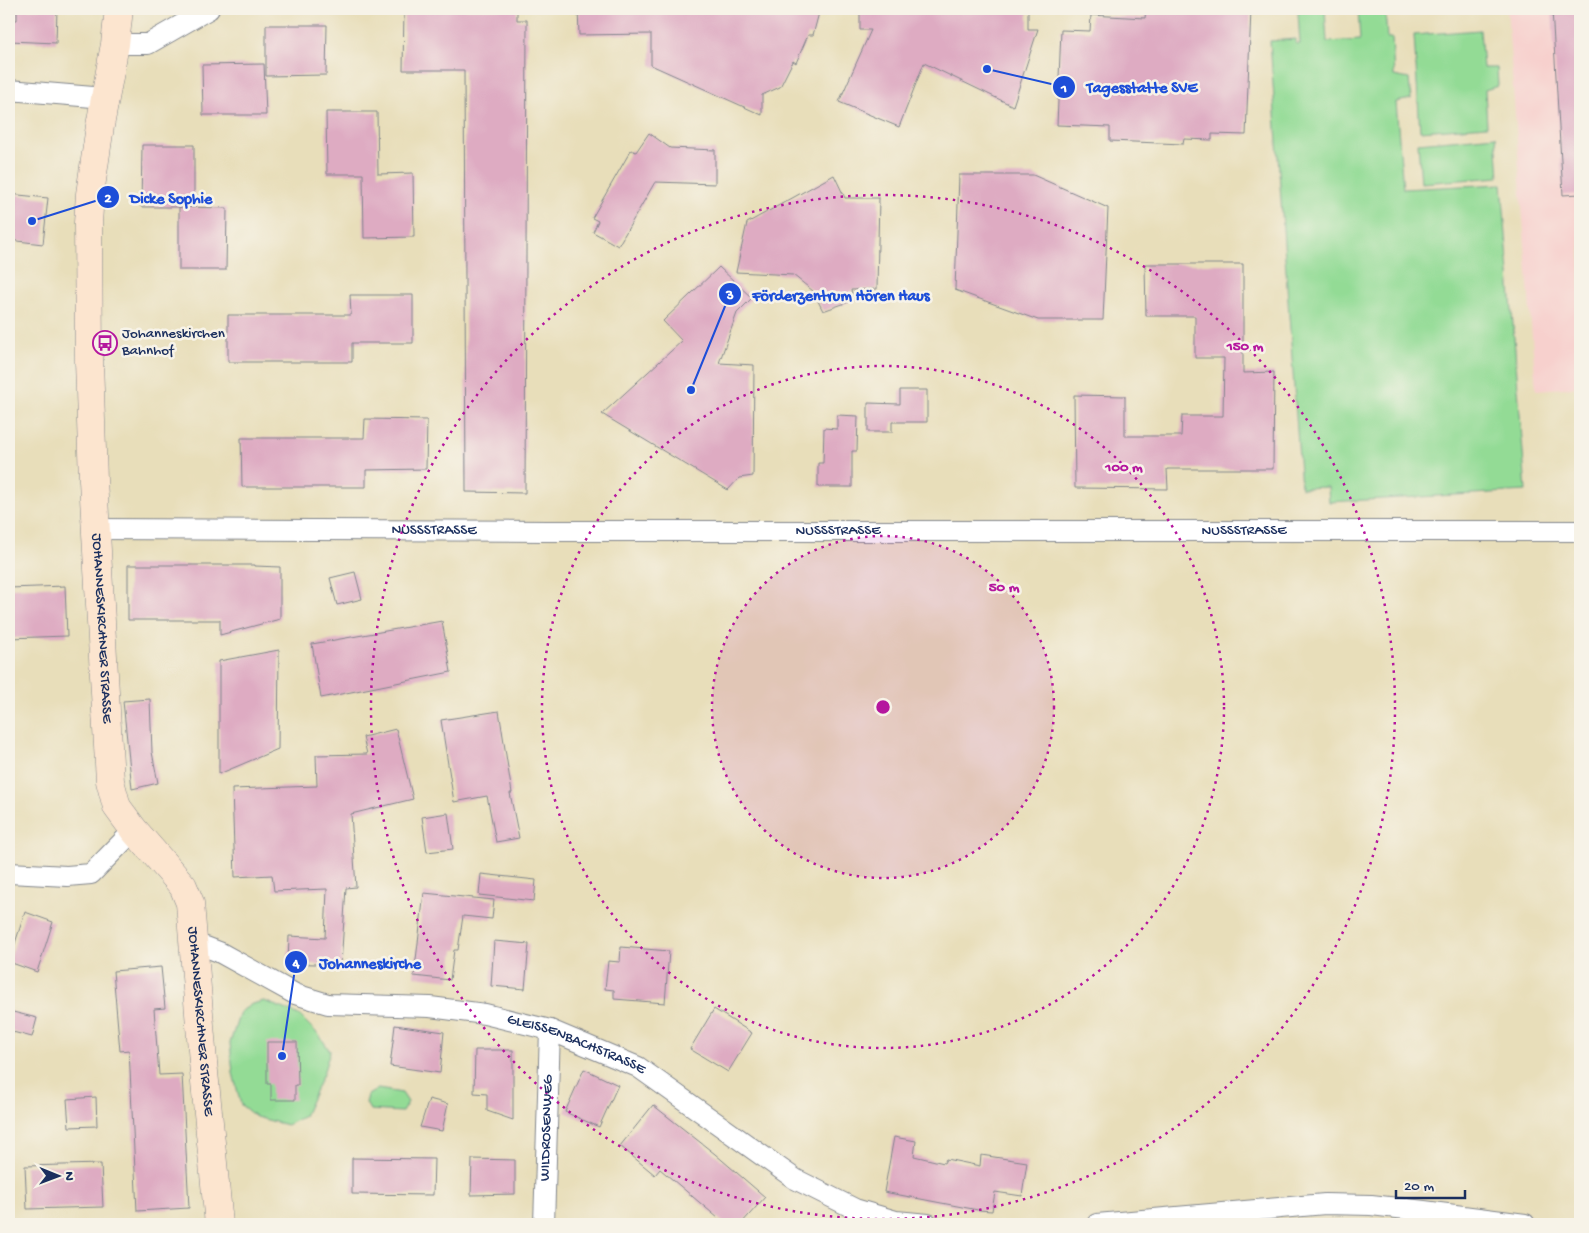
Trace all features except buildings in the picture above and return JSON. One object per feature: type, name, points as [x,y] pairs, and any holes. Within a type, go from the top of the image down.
[{"type":"street","name":"JOHANNESKIRCHNER STRASSE","points":[[120,9],[90,194],[88,223],[89,361],[110,781],[117,808],[183,886],[190,903],[219,1224]]},
{"type":"street","points":[[115,44],[148,44],[208,9]]},
{"type":"street","points":[[9,90],[105,98]]},
{"type":"street","name":"NUSSSTRASSE","points":[[96,529],[1580,531]]},
{"type":"street","points":[[9,873],[59,876],[91,874],[134,830]]},
{"type":"street","name":"GLEISSENBACHSTRASSE","points":[[194,947],[206,947],[219,952],[295,994],[328,1004],[430,1007],[485,1014],[550,1030],[638,1067],[795,1179],[855,1209],[896,1221],[928,1224]]},
{"type":"street","name":"WILDROSENWEG","points":[[544,1224],[550,1030]]},
{"type":"street","points":[[1098,1224],[1325,1204],[1371,1205],[1424,1210],[1525,1224]]},
{"type":"shaded area","points":[[1507,9],[1580,9],[1580,387],[1536,390]]},
{"type":"green space","points":[[1358,9],[1385,9],[1387,38],[1392,38],[1394,76],[1409,79],[1411,99],[1396,102],[1403,189],[1502,184],[1526,491],[1329,502],[1328,487],[1301,488],[1270,41],[1296,39],[1296,44],[1300,44],[1298,12],[1325,10],[1327,42],[1360,40]]},
{"type":"green space","points":[[1480,30],[1483,68],[1497,68],[1498,86],[1485,90],[1487,126],[1420,131],[1414,35]]},
{"type":"green space","points":[[1496,136],[1499,177],[1421,183],[1418,143]]},
{"type":"green space","points":[[264,1001],[299,1015],[319,1035],[330,1051],[323,1074],[304,1116],[287,1125],[256,1117],[241,1105],[233,1073],[230,1043],[240,1012],[252,1004]]},
{"type":"green space","points":[[378,1089],[402,1093],[408,1102],[402,1112],[370,1110],[366,1103],[368,1095]]},
{"type":"place","name":"Tagesstatte SVE","points":[[987,69]]},
{"type":"place","name":"Dicke Sophie","points":[[32,221]]},
{"type":"place","name":"Johanneskirchen Bahnhof","points":[[105,343]]},
{"type":"place","name":"Förderzentrum Hören Haus","points":[[691,390]]},
{"type":"place","name":"Johanneskirche","points":[[282,1056]]}]
